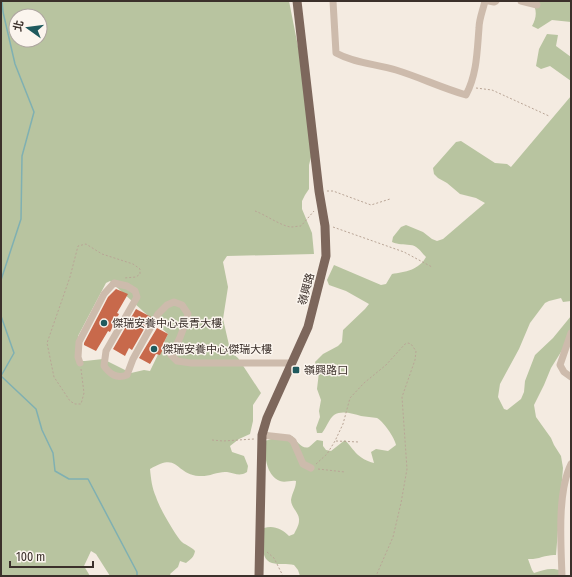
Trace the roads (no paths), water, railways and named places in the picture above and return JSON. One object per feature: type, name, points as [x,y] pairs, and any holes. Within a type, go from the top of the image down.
[{"type":"main road","name":"嶺興路","points":[[259,576],[262,435],[267,418],[308,327],[326,256],[325,226],[319,192],[297,1]]},
{"type":"street","points":[[333,1],[336,52],[347,58],[405,72],[466,95],[470,87],[478,56],[479,27],[485,1]]},
{"type":"street","points":[[489,1],[496,1]]},
{"type":"street","points":[[521,1],[537,5]]},
{"type":"street","points":[[80,363],[78,357],[79,342],[104,294],[114,283],[127,286],[135,291],[137,297],[106,351],[104,366],[109,374],[120,377],[127,375],[133,360],[158,314],[167,305],[174,302],[182,305],[188,314],[171,355],[177,361],[191,363],[292,363]]},
{"type":"street","points":[[571,333],[560,365],[564,372],[571,376]]},
{"type":"street","points":[[262,435],[289,438],[293,441],[303,464],[311,468]]},
{"type":"street","points":[[562,576],[561,510],[563,494],[571,464]]},
{"type":"waterway","points":[[1,280],[21,219],[22,156],[34,112],[15,64],[3,12],[2,1]]},
{"type":"waterway","points":[[1,316],[14,353],[1,376],[36,409],[42,430],[53,453],[55,471],[69,479],[88,479],[137,572],[137,576]]},
{"type":"place","name":"傑瑞安養中心長青大樓","points":[[104,323]]},
{"type":"place","name":"傑瑞安養中心傑瑞大樓","points":[[154,349]]},
{"type":"place","name":"嶺興路口","points":[[296,370]]}]
